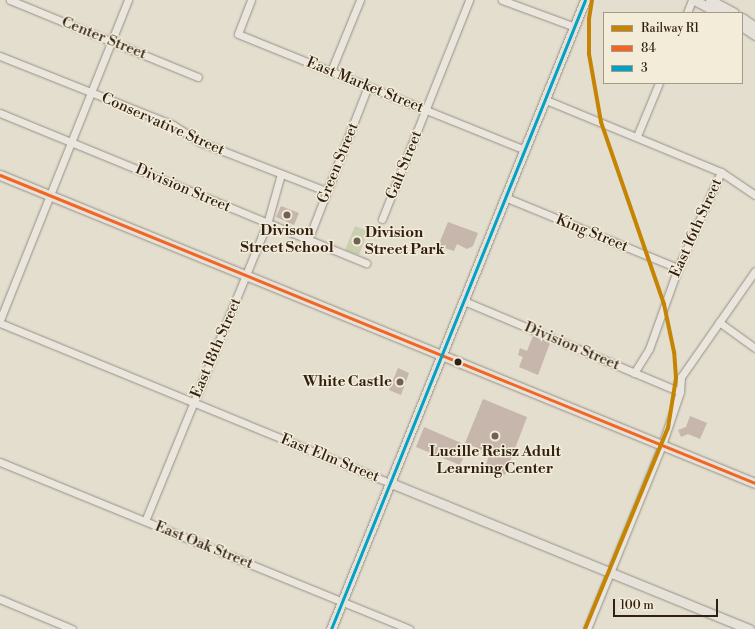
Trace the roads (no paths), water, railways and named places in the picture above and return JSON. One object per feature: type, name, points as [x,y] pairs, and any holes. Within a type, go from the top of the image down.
[{"type":"main road","points":[[331,629],[546,100],[585,0]]},
{"type":"main road","points":[[693,0],[717,12]]},
{"type":"main road","points":[[710,0],[732,12]]},
{"type":"main road","points":[[743,19],[755,27]]},
{"type":"main road","points":[[743,27],[755,35]]},
{"type":"main road","points":[[0,175],[755,482]]},
{"type":"main road","name":"East Elm Street","points":[[391,483],[749,629]]},
{"type":"street","name":"Center Street","points":[[10,0],[198,77]]},
{"type":"street","points":[[0,320],[128,0]]},
{"type":"street","name":"East Market Street","points":[[251,0],[238,34],[525,150]]},
{"type":"street","points":[[331,71],[360,0]]},
{"type":"street","name":"Galt Street","points":[[382,218],[469,0]]},
{"type":"street","points":[[502,0],[575,27]]},
{"type":"street","points":[[687,12],[693,0]]},
{"type":"street","name":"Conservative Street","points":[[0,56],[173,125],[195,140],[326,191]]},
{"type":"street","points":[[637,136],[659,84]]},
{"type":"street","name":"Green Street","points":[[308,240],[368,86]]},
{"type":"street","points":[[546,100],[637,136],[721,172],[755,195]]},
{"type":"street","name":"Division Street","points":[[0,113],[267,224],[366,263]]},
{"type":"street","name":"East 16th Street","points":[[634,373],[649,349],[678,268],[721,172]]},
{"type":"street","name":"East 18th Street","points":[[145,521],[267,224],[281,174]]},
{"type":"street","name":"King Street","points":[[506,198],[678,268]]},
{"type":"street","points":[[587,629],[662,445],[680,392],[681,377],[755,271]]},
{"type":"street","name":"Division Street","points":[[464,301],[680,392]]},
{"type":"street","points":[[719,322],[755,348]]},
{"type":"street","name":"East Elm Street","points":[[0,324],[391,483]]},
{"type":"street","name":"East Oak Street","points":[[0,462],[409,629]]},
{"type":"street","points":[[0,599],[72,629]]},
{"type":"rail line","name":"R1","points":[[585,629],[668,428],[676,378],[674,352],[664,304],[601,122],[589,54],[589,19],[592,0]]},
{"type":"place","name":"Divison Street School","points":[[287,215]]},
{"type":"place","name":"Division Street Park","points":[[357,241]]},
{"type":"place","name":"White Castle","points":[[400,382]]},
{"type":"place","name":"Lucille Reisz Adult Learning Center","points":[[495,436]]}]
